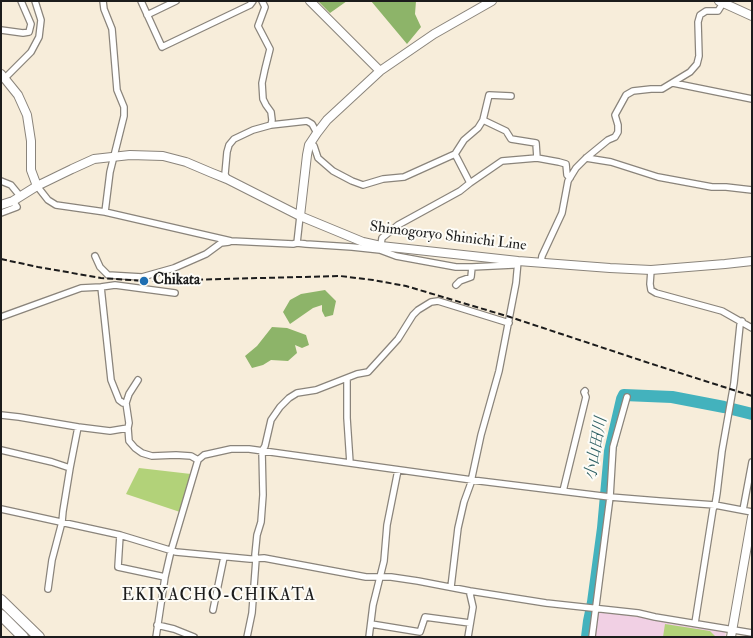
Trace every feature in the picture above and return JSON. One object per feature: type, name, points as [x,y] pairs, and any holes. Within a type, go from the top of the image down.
[{"type":"highway","points":[[1,600],[39,637]]},
{"type":"highway","points":[[1,615],[23,637]]},
{"type":"main road","points":[[310,1],[380,71]]},
{"type":"main road","points":[[300,216],[307,155],[317,132],[327,120],[380,71],[434,34],[492,1]]},
{"type":"main road","points":[[721,2],[752,16]]},
{"type":"main road","points":[[3,76],[18,95],[27,115],[31,141],[31,170],[37,186]]},
{"type":"main road","name":"Shimogoryo Shinichi Line","points":[[1,205],[13,201],[37,186],[94,159],[130,155],[162,156],[186,162],[226,179],[300,216],[381,248],[518,261],[651,270],[752,261]]},
{"type":"main road","points":[[732,634],[752,517]]},
{"type":"street","points":[[1,30],[23,33],[29,32],[31,24],[21,1]]},
{"type":"street","points":[[3,76],[31,52],[39,37],[41,20],[35,1]]},
{"type":"street","points":[[103,1],[104,9],[112,29],[117,90],[124,107],[124,116],[110,172],[105,212]]},
{"type":"street","points":[[140,1],[162,47],[250,5],[253,1]]},
{"type":"street","points":[[147,15],[176,1]]},
{"type":"street","points":[[262,1],[265,7],[258,26],[270,49],[262,83],[263,99],[271,112],[271,125]]},
{"type":"street","points":[[542,262],[542,256],[562,213],[566,187],[570,178],[576,168],[586,158],[608,140],[615,137],[618,132],[618,125],[614,115],[626,95],[633,91],[662,89],[690,72],[696,64],[699,56],[698,22],[700,15],[706,11],[718,11],[721,2]]},
{"type":"street","points":[[673,82],[752,98]]},
{"type":"street","points":[[311,143],[314,146],[318,158],[333,170],[352,181],[363,185],[383,179],[404,177],[455,154],[464,140],[478,128],[483,120],[489,95],[511,96]]},
{"type":"street","points":[[483,120],[506,131],[511,139],[536,143],[537,158]]},
{"type":"street","points":[[226,179],[227,152],[229,145],[234,139],[253,130],[271,125],[307,122],[312,124],[317,132]]},
{"type":"street","points":[[455,154],[470,183]]},
{"type":"street","points":[[381,248],[382,238],[398,226],[460,191],[502,161],[537,158],[560,162],[566,164],[567,175],[570,178]]},
{"type":"street","points":[[586,158],[611,162],[658,177],[712,186],[752,190]]},
{"type":"street","points":[[1,181],[11,185],[20,196]]},
{"type":"street","points":[[37,186],[48,200],[56,205],[105,212],[232,241],[381,248],[396,256],[456,267],[513,264],[518,261]]},
{"type":"street","points":[[1,213],[17,207],[13,201]]},
{"type":"street","points":[[297,243],[300,216]]},
{"type":"street","points":[[95,256],[100,267],[108,275],[142,276],[174,268],[206,254],[221,243],[232,241]]},
{"type":"street","points":[[451,588],[458,528],[464,502],[472,480],[480,435],[499,371],[509,324],[518,261]]},
{"type":"street","points":[[456,285],[460,281],[471,277],[472,267]]},
{"type":"street","points":[[651,270],[651,290],[656,293],[722,311],[752,328]]},
{"type":"street","points":[[134,288],[142,276]]},
{"type":"street","points":[[1,317],[81,288],[114,285],[175,293]]},
{"type":"street","points":[[101,287],[111,380],[119,400],[126,403]]},
{"type":"street","points":[[248,637],[252,613],[257,535],[261,522],[263,494],[262,451],[265,446],[271,420],[280,407],[289,398],[297,393],[316,390],[357,374],[368,372],[398,339],[413,315],[418,310],[432,302],[438,301],[509,324]]},
{"type":"street","points":[[695,623],[734,383],[740,324],[742,322]]},
{"type":"street","points":[[347,379],[347,418],[350,463]]},
{"type":"street","points":[[138,380],[129,394],[126,403],[130,441],[135,448],[142,453],[152,456],[191,456],[198,460]]},
{"type":"street","points":[[563,491],[586,397],[584,392],[585,390]]},
{"type":"street","points":[[592,637],[610,497],[613,447],[627,397]]},
{"type":"street","points":[[1,415],[110,431],[128,428]]},
{"type":"street","points":[[48,589],[52,560],[62,522],[78,427]]},
{"type":"street","points":[[156,637],[165,577],[171,551],[198,460],[204,455],[231,448],[249,449],[472,480],[610,497],[715,505],[752,512]]},
{"type":"street","points":[[1,450],[52,462],[70,468]]},
{"type":"street","points":[[743,510],[752,462]]},
{"type":"street","points":[[369,637],[373,605],[384,561],[387,525],[398,470]]},
{"type":"street","points":[[1,509],[120,535],[176,552],[224,557],[264,558],[366,577],[391,577],[546,603],[638,613],[695,623],[732,634],[752,633]]},
{"type":"street","points":[[120,535],[118,567],[165,577]]},
{"type":"street","points":[[213,610],[224,557]]},
{"type":"street","points":[[468,637],[473,607],[470,591]]},
{"type":"street","points":[[371,624],[420,632],[425,617],[470,623]]},
{"type":"street","points":[[158,625],[174,629],[194,637]]},
{"type":"shaded area","points":[[598,611],[726,631],[725,637],[594,637]]},
{"type":"green space","points":[[318,1],[347,1],[330,13]]},
{"type":"green space","points":[[371,1],[416,1],[415,14],[421,27],[407,44]]},
{"type":"green space","points":[[325,290],[336,301],[333,315],[325,317],[322,311],[322,305],[313,308],[290,324],[283,312],[290,300],[301,294]]},
{"type":"green space","points":[[272,327],[287,328],[306,335],[309,345],[302,348],[295,345],[297,353],[288,361],[271,360],[263,365],[252,368],[245,356],[257,346]]},
{"type":"green space","points":[[139,468],[191,474],[180,512],[126,494]]},
{"type":"green space","points":[[665,624],[710,631],[716,637],[663,637]]},
{"type":"waterway","name":"小山田川","points":[[587,637],[603,528],[610,451],[624,395],[672,397],[752,414]]},
{"type":"railway","points":[[1,259],[101,278],[144,281],[340,276],[406,286],[510,317],[752,396]]},
{"type":"place","name":"Chikata","points":[[144,281]]},
{"type":"district","name":"EKIYACHO-CHIKATA","points":[[219,596]]}]
